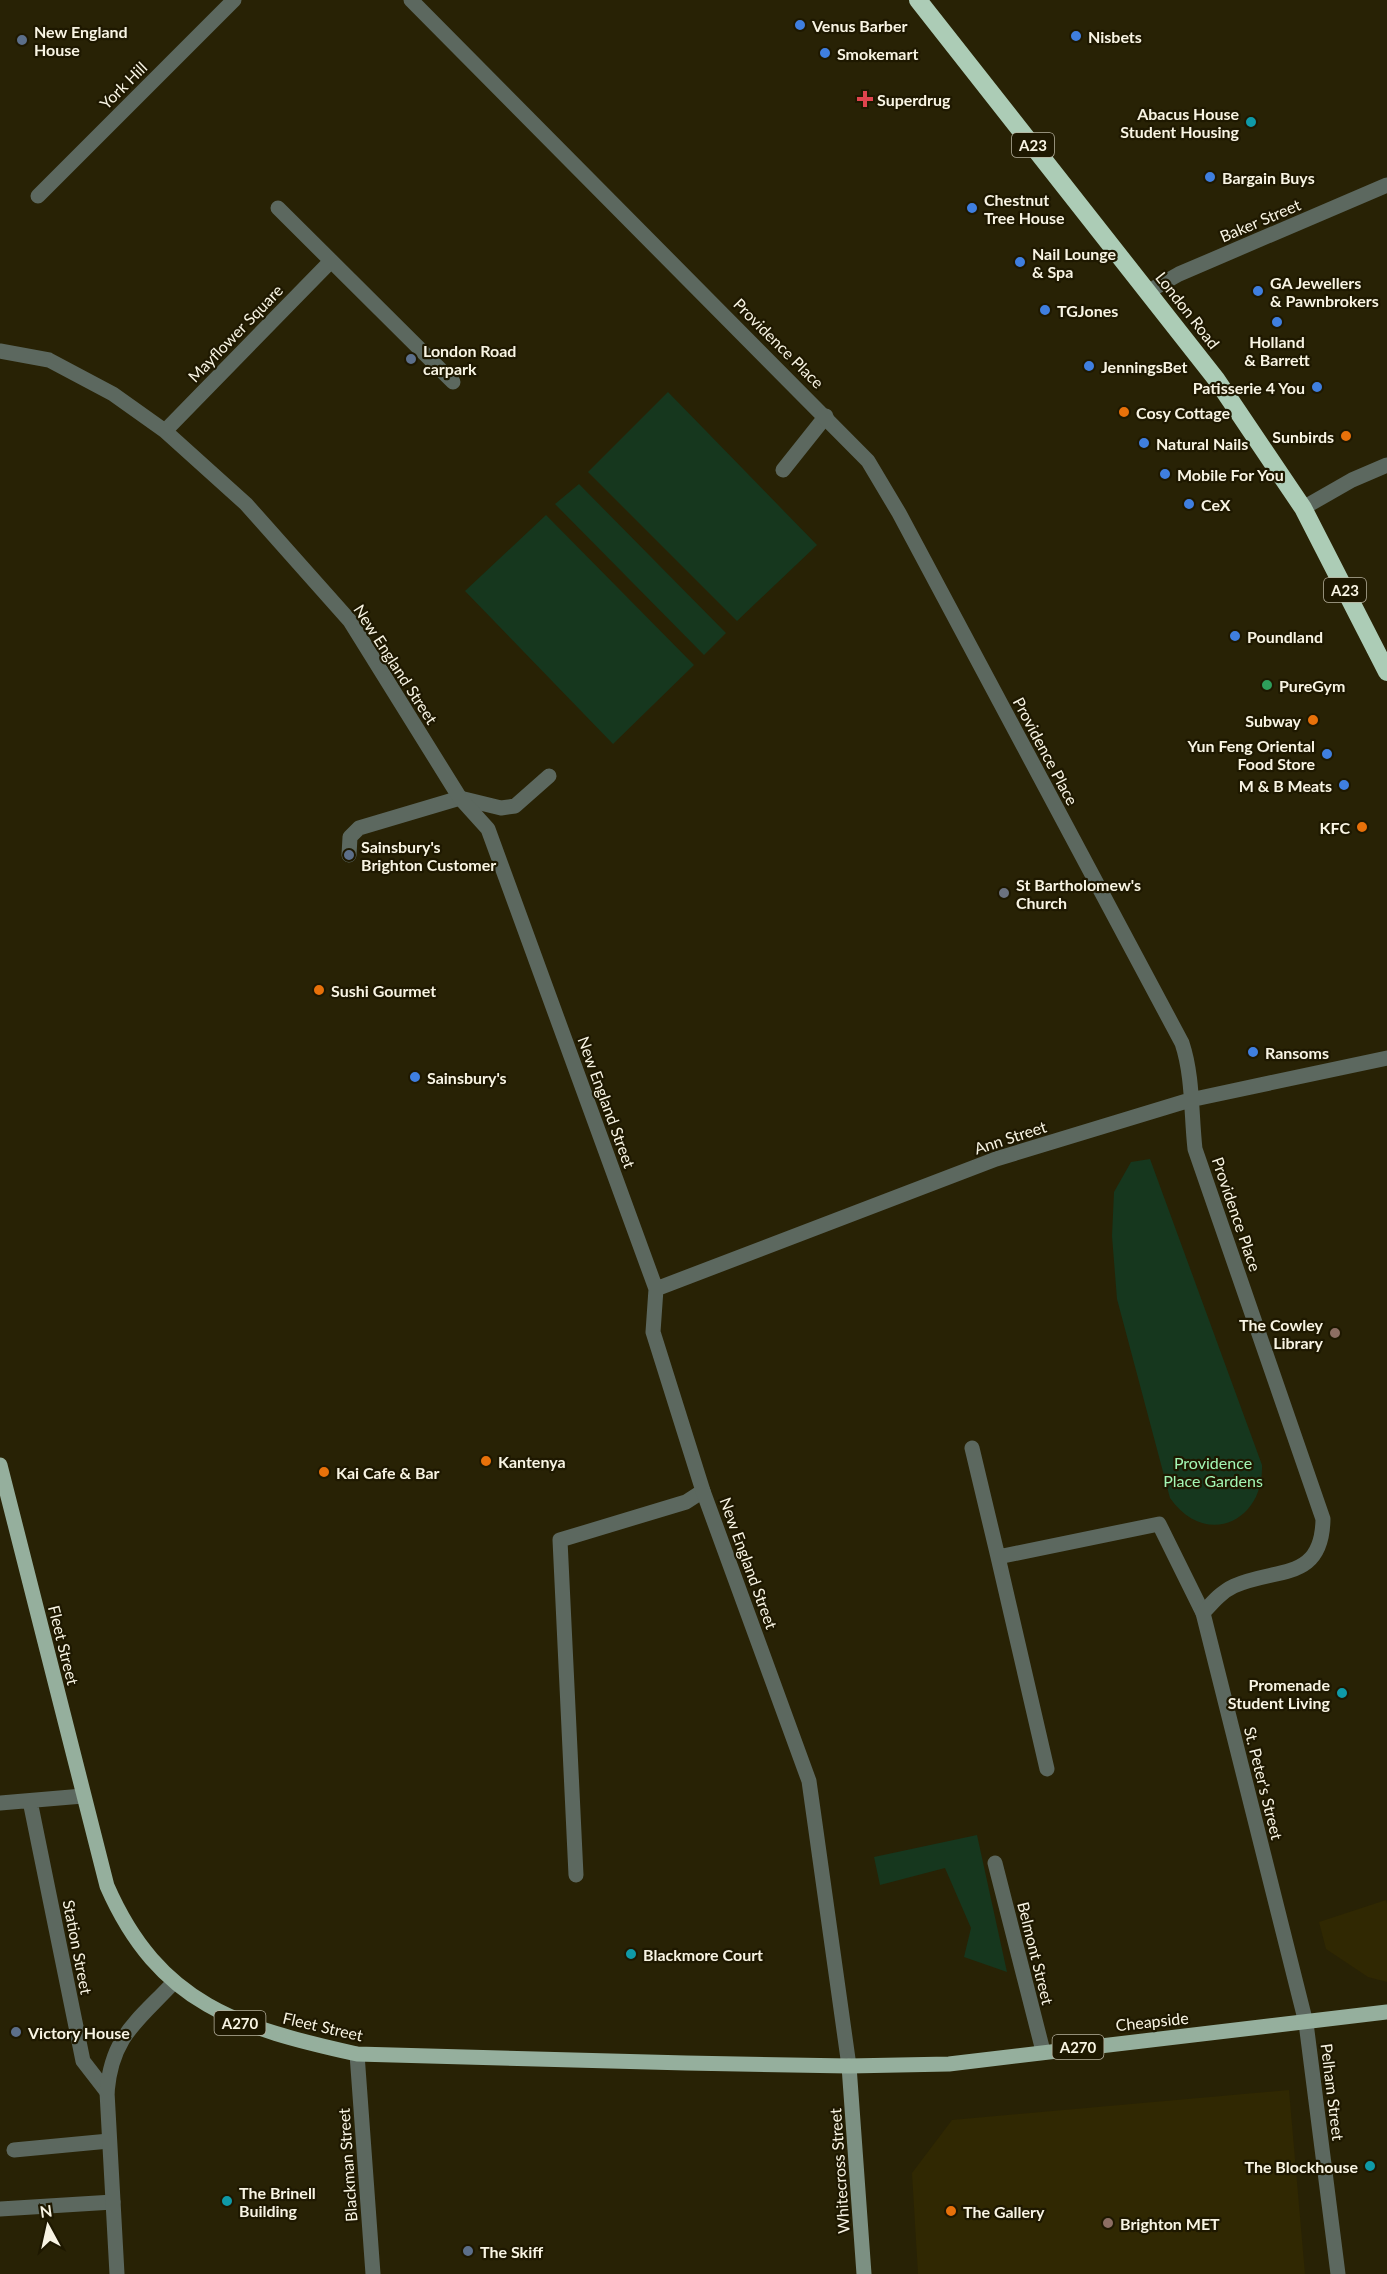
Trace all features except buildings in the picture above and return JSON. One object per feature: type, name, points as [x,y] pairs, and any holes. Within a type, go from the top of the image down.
[{"type":"highway","name":"London Road","points":[[918,0],[1216,379],[1303,508],[1387,672]]},
{"type":"main road","name":"Fleet Street","points":[[0,1465],[107,1886],[118,1911],[152,1961],[174,1982],[206,2006],[241,2023],[296,2041],[357,2054],[849,2066]]},
{"type":"main road","name":"Cheapside","points":[[849,2066],[949,2064],[1042,2051],[1387,2013]]},
{"type":"street","name":"York Hill","points":[[38,196],[234,0]]},
{"type":"street","name":"Providence Place","points":[[411,0],[826,416],[868,461],[899,513],[1182,1043],[1190,1067],[1190,1100],[1195,1149],[1323,1519],[1323,1536],[1317,1553],[1303,1567],[1234,1586],[1217,1598],[1203,1613]]},
{"type":"street","name":"Baker Street","points":[[1149,291],[1179,274],[1387,185]]},
{"type":"street","points":[[278,208],[453,382]]},
{"type":"street","name":"Mayflower Square","points":[[165,431],[331,261]]},
{"type":"street","name":"New England Street","points":[[0,351],[49,360],[113,394],[165,431],[246,504],[350,621],[460,798],[488,829],[656,1289],[653,1332],[703,1491],[809,1781],[849,2066]]},
{"type":"street","points":[[783,470],[826,416]]},
{"type":"street","points":[[1303,508],[1352,480],[1387,465]]},
{"type":"street","points":[[350,855],[350,837],[359,828],[460,798],[501,808],[515,806],[549,776]]},
{"type":"street","name":"Ann Street","points":[[656,1289],[996,1159],[1190,1100],[1387,1058]]},
{"type":"street","points":[[972,1448],[1047,1769]]},
{"type":"street","points":[[576,1875],[560,1540],[686,1502],[703,1491]]},
{"type":"street","name":"St. Peter's Street","points":[[998,1557],[1159,1524],[1203,1613],[1306,2023]]},
{"type":"street","points":[[0,1803],[83,1796]]},
{"type":"street","name":"Station Street","points":[[30,1801],[83,2061],[106,2092]]},
{"type":"street","name":"Belmont Street","points":[[995,1863],[1042,2051]]},
{"type":"street","points":[[117,2274],[106,2092],[109,2066],[118,2043],[133,2023],[174,1982]]},
{"type":"street","name":"Pelham Street","points":[[1306,2023],[1338,2274]]},
{"type":"street","name":"Blackman Street","points":[[357,2054],[373,2274]]},
{"type":"street","name":"Whitecross Street","points":[[849,2066],[864,2274]]},
{"type":"street","points":[[14,2150],[109,2141]]},
{"type":"street","points":[[0,2209],[113,2202]]},
{"type":"shaded area","points":[[1386,1900],[1387,1982],[1368,1977],[1326,1949],[1319,1922]]},
{"type":"shaded area","name":"Brighton MET","points":[[1289,2090],[1305,2274],[918,2274],[912,2173],[952,2120]]},
{"type":"green space","points":[[668,392],[817,545],[737,621],[588,472]]},
{"type":"green space","points":[[579,484],[726,633],[704,655],[555,504]]},
{"type":"green space","points":[[546,515],[694,665],[613,744],[465,591]]},
{"type":"green space","name":"Providence Place Gardens","points":[[1150,1159],[1262,1465],[1260,1485],[1253,1502],[1243,1514],[1230,1522],[1215,1525],[1199,1522],[1184,1513],[1170,1498],[1117,1299],[1112,1236],[1114,1192],[1131,1162]]},
{"type":"green space","points":[[977,1835],[1007,1972],[964,1957],[971,1928],[945,1868],[880,1885],[874,1857]]},
{"type":"place","name":"Venus Barber","points":[[800,25]]},
{"type":"place","name":"Nisbets","points":[[1076,36]]},
{"type":"place","name":"New England House","points":[[22,40]]},
{"type":"place","name":"Smokemart","points":[[825,53]]},
{"type":"place","name":"Superdrug","points":[[865,99]]},
{"type":"place","name":"Abacus House Student Housing","points":[[1251,122]]},
{"type":"place","name":"Bargain Buys","points":[[1210,177]]},
{"type":"place","name":"Chestnut Tree House","points":[[972,208]]},
{"type":"place","name":"Nail Lounge & Spa","points":[[1020,262]]},
{"type":"place","name":"GA Jewellers & Pawnbrokers","points":[[1258,291]]},
{"type":"place","name":"TGJones","points":[[1045,310]]},
{"type":"place","name":"Holland & Barrett","points":[[1277,322]]},
{"type":"place","name":"London Road carpark","points":[[411,359]]},
{"type":"place","name":"JenningsBet","points":[[1089,366]]},
{"type":"place","name":"Patisserie 4 You","points":[[1317,387]]},
{"type":"place","name":"Cosy Cottage","points":[[1124,412]]},
{"type":"place","name":"Sunbirds","points":[[1346,436]]},
{"type":"place","name":"Natural Nails","points":[[1144,443]]},
{"type":"place","name":"Mobile For You","points":[[1165,474]]},
{"type":"place","name":"CeX","points":[[1189,504]]},
{"type":"place","name":"Poundland","points":[[1235,636]]},
{"type":"place","name":"PureGym","points":[[1267,685]]},
{"type":"place","name":"Subway","points":[[1313,720]]},
{"type":"place","name":"Yun Feng Oriental Food Store","points":[[1327,754]]},
{"type":"place","name":"M & B Meats","points":[[1344,785]]},
{"type":"place","name":"KFC","points":[[1362,827]]},
{"type":"place","name":"Sainsbury's Brighton Customer","points":[[349,855]]},
{"type":"place","name":"St Bartholomew's Church","points":[[1004,893]]},
{"type":"place","name":"Sushi Gourmet","points":[[319,990]]},
{"type":"place","name":"Ransoms","points":[[1253,1052]]},
{"type":"place","name":"Sainsbury's","points":[[415,1077]]},
{"type":"place","name":"The Cowley Library","points":[[1335,1333]]},
{"type":"place","name":"Kantenya","points":[[486,1461]]},
{"type":"place","name":"Kai Cafe & Bar","points":[[324,1472]]},
{"type":"place","name":"Promenade Student Living","points":[[1342,1693]]},
{"type":"place","name":"Blackmore Court","points":[[631,1954]]},
{"type":"place","name":"Victory House","points":[[16,2032]]},
{"type":"place","name":"The Blockhouse","points":[[1370,2166]]},
{"type":"place","name":"The Brinell Building","points":[[227,2201]]},
{"type":"place","name":"The Gallery","points":[[951,2211]]},
{"type":"place","name":"Brighton MET","points":[[1108,2223]]},
{"type":"place","name":"The Skiff","points":[[468,2251]]}]
